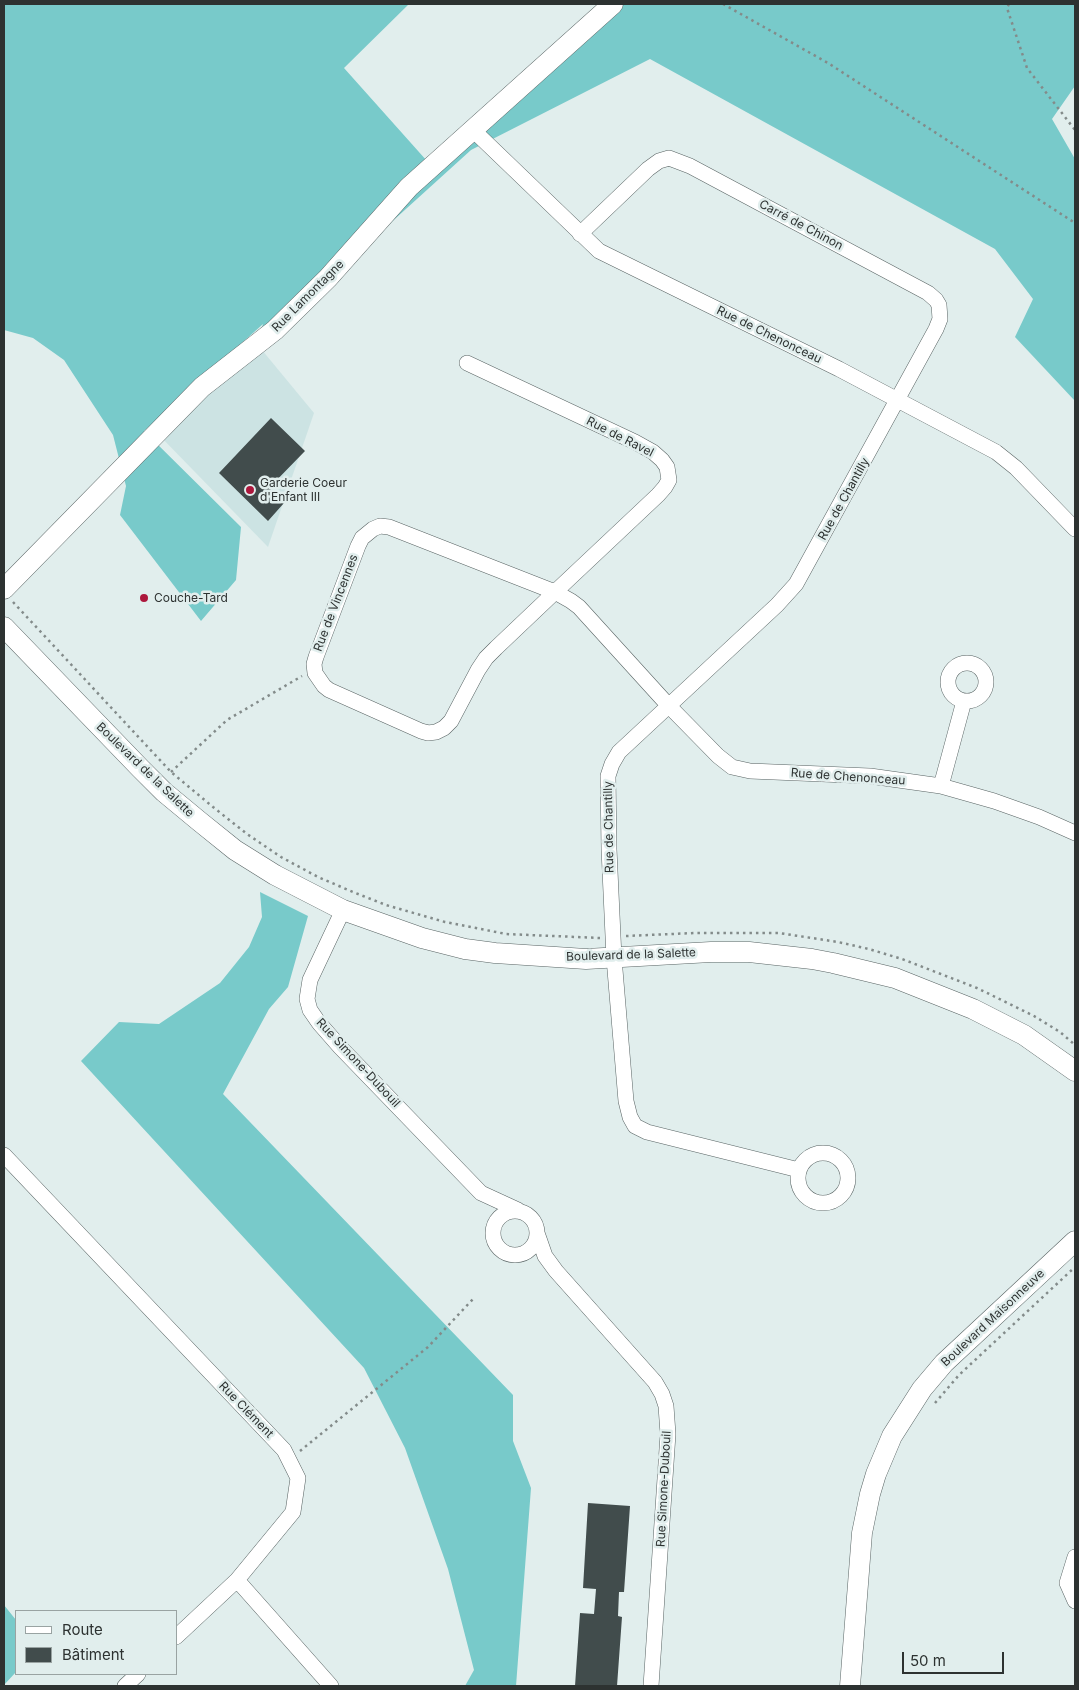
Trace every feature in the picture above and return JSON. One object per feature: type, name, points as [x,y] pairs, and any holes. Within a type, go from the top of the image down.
[{"type":"street","name":"Rue Lamontagne","points":[[7,594],[202,387],[275,330],[328,278],[409,187],[613,4]]},
{"type":"street","name":"Rue de Chenonceau","points":[[472,129],[599,251],[838,368],[1006,459],[1075,529]]},
{"type":"street","name":"Carré de Chinon","points":[[580,234],[648,169],[659,161],[669,158],[690,166],[928,293],[936,300],[940,312],[938,324],[898,401]]},
{"type":"street","name":"Rue de Ravel","points":[[467,363],[635,442],[653,452],[667,467],[669,480],[665,487],[555,592]]},
{"type":"street","name":"Rue de Chantilly","points":[[799,1170],[647,1132],[632,1123],[627,1111],[614,958],[608,776],[619,752],[777,605],[796,584],[898,401]]},
{"type":"street","name":"Rue de Vincennes","points":[[555,592],[486,658],[451,721],[444,728],[436,732],[428,733],[421,731],[329,690],[318,680],[315,673],[314,664],[316,657],[358,546],[366,534],[380,526],[389,526],[555,592],[579,607],[668,705]]},
{"type":"street","name":"Boulevard de la Salette","points":[[4,627],[164,792],[213,833],[235,850],[275,875],[343,910],[422,938],[465,949],[542,957],[586,959],[712,952],[749,952],[812,959],[867,971],[916,986],[973,1009],[1024,1035],[1075,1071]]},
{"type":"street","points":[[4,643],[9,644],[36,662]]},
{"type":"street","points":[[941,786],[964,701]]},
{"type":"street","name":"Rue de Chenonceau","points":[[668,705],[718,756],[739,769],[870,776],[941,786],[994,801],[1039,817],[1075,833]]},
{"type":"street","name":"Rue Simone-Dubouil","points":[[343,910],[310,980],[307,999],[310,1010],[340,1047],[482,1192],[528,1214],[532,1218],[545,1256],[556,1271],[654,1382],[662,1394],[666,1406],[668,1434],[651,1686]]},
{"type":"street","name":"Rue Clément","points":[[4,1154],[284,1450],[298,1478],[293,1512],[236,1580],[178,1635]]},
{"type":"street","name":"Rue Simone-Dubouil","points":[[482,1192],[488,1206],[494,1241],[502,1251],[508,1254],[541,1260],[556,1271]]},
{"type":"street","points":[[493,1228],[495,1222],[503,1214],[518,1210]]},
{"type":"street","points":[[520,1255],[531,1248],[535,1243],[538,1233]]},
{"type":"street","name":"Boulevard Maisonneuve","points":[[850,1686],[862,1533],[874,1481],[892,1436],[922,1390],[944,1363],[1075,1242]]},
{"type":"street","points":[[1075,1557],[1066,1582],[1075,1601]]},
{"type":"street","points":[[236,1580],[331,1686]]},
{"type":"street","points":[[125,1686],[137,1675]]},
{"type":"path","points":[[723,4],[828,63],[1075,223]]},
{"type":"path","points":[[1009,4],[1007,8],[1027,68],[1075,130]]},
{"type":"path","points":[[7,594],[171,772],[240,828],[281,857],[318,877],[418,915],[478,930],[506,934],[593,938]]},
{"type":"path","points":[[171,772],[227,720],[306,674]]},
{"type":"path","name":"Boulevard Maisonneuve","points":[[930,1409],[959,1375],[1075,1267]]},
{"type":"path","points":[[289,1459],[428,1347],[473,1299]]},
{"type":"shaded area","points":[[4,4],[409,4],[344,68],[427,161],[615,4],[1075,4],[1075,86],[1052,119],[1075,159],[1075,401],[1015,337],[1033,299],[995,249],[650,59],[471,150],[257,344],[263,324],[144,431],[241,527],[236,580],[201,621],[120,515],[126,486],[113,435],[64,360],[33,338],[4,330]]},
{"type":"shaded area","name":"Garderie Coeur d'Enfant III","points":[[257,344],[314,413],[268,547],[157,433]]},
{"type":"shaded area","points":[[260,892],[308,916],[288,987],[269,1009],[223,1094],[513,1395],[513,1441],[531,1488],[516,1686],[465,1686],[474,1670],[448,1569],[405,1448],[364,1368],[81,1061],[119,1022],[159,1024],[220,983],[249,947],[262,917]]},
{"type":"shaded area","points":[[4,1605],[15,1619],[15,1673],[4,1685]]},
{"type":"building","points":[[271,418],[305,451],[269,488],[284,503],[268,521],[219,473]]},
{"type":"building","points":[[588,1503],[630,1506],[624,1592],[619,1592],[618,1616],[622,1617],[617,1686],[575,1686],[580,1613],[594,1614],[596,1589],[583,1588]]},
{"type":"place","name":"Garderie Coeur d'Enfant III","points":[[250,490]]},
{"type":"place","name":"Couche-Tard","points":[[144,598]]}]
